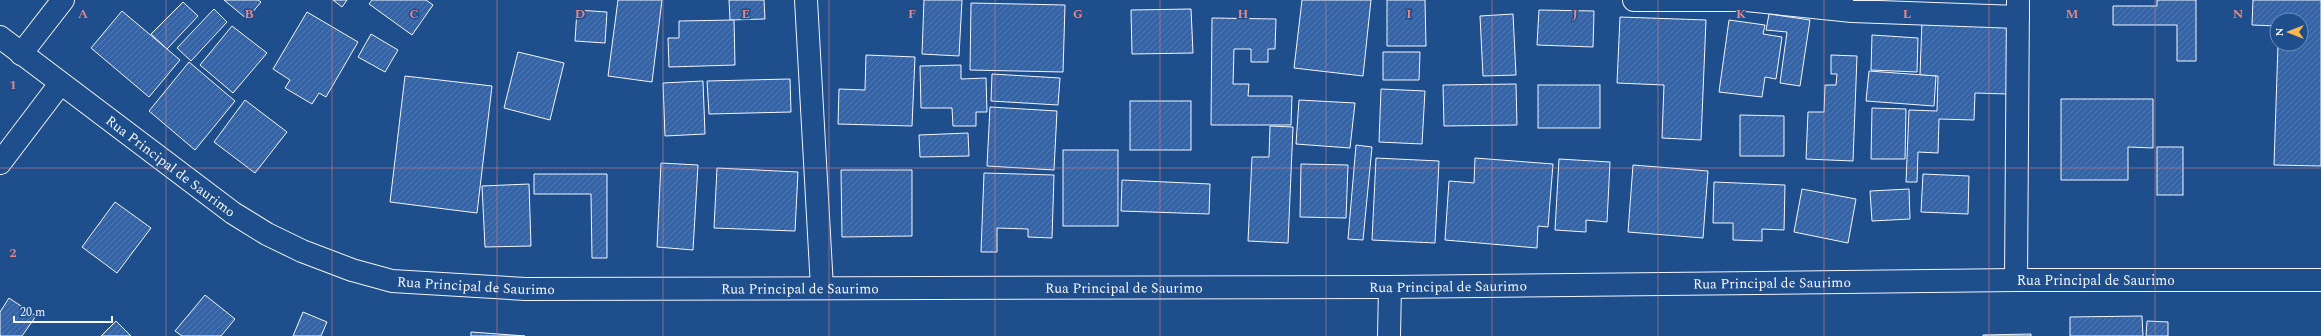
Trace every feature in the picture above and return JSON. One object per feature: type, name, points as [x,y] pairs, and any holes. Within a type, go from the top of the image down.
[{"type":"street","points":[[21,54],[63,0]]},
{"type":"street","points":[[806,0],[822,288]]},
{"type":"street","points":[[1634,0],[1746,0],[1852,11],[2018,8],[2016,280]]},
{"type":"street","name":"Rua Principal de Saurimo","points":[[0,37],[60,84],[233,212],[267,234],[345,267],[392,281],[525,289],[1390,287],[2016,280],[2321,280]]},
{"type":"street","points":[[0,163],[60,84]]},
{"type":"street","points":[[1389,336],[1390,287]]},
{"type":"building","points":[[224,0],[258,0],[261,2],[247,19]]},
{"type":"building","points":[[333,0],[347,0],[342,7]]},
{"type":"building","points":[[372,0],[426,0],[433,5],[412,35],[369,4]]},
{"type":"building","points":[[618,0],[662,0],[652,82],[608,76]]},
{"type":"building","points":[[729,0],[764,0],[765,19],[730,20]]},
{"type":"building","points":[[924,0],[962,0],[959,56],[922,54]]},
{"type":"building","points":[[1302,0],[1371,0],[1363,76],[1294,68]]},
{"type":"building","points":[[1387,0],[1425,0],[1426,46],[1387,46]]},
{"type":"building","points":[[2157,0],[2196,0],[2196,61],[2177,61],[2177,25],[2113,25],[2113,6],[2157,6]]},
{"type":"building","points":[[2253,0],[2321,0],[2321,166],[2274,165],[2278,52],[2309,52],[2309,12],[2269,12],[2269,26],[2252,25]]},
{"type":"building","points":[[183,2],[198,16],[167,49],[151,34]]},
{"type":"building","points":[[971,3],[1065,5],[1063,72],[970,70]]},
{"type":"building","points":[[214,9],[227,22],[191,61],[177,48]]},
{"type":"building","points":[[1191,9],[1193,53],[1132,54],[1131,10]]},
{"type":"building","points":[[577,10],[607,12],[605,43],[575,41]]},
{"type":"building","points":[[1539,10],[1594,11],[1593,47],[1537,45]]},
{"type":"building","points":[[122,11],[180,60],[149,97],[91,48]]},
{"type":"building","points":[[307,12],[358,42],[326,97],[319,93],[312,104],[285,88],[290,80],[273,69]]},
{"type":"building","points":[[1513,14],[1516,75],[1483,76],[1480,16]]},
{"type":"building","points":[[1769,14],[1810,20],[1800,86],[1780,83],[1787,32],[1766,30]]},
{"type":"building","points":[[1620,17],[1706,20],[1701,140],[1662,138],[1664,85],[1617,83]]},
{"type":"building","points":[[1212,18],[1276,19],[1275,49],[1268,49],[1268,62],[1251,62],[1251,49],[1234,49],[1233,84],[1249,84],[1248,96],[1292,96],[1291,125],[1211,125]]},
{"type":"building","points":[[734,20],[735,65],[669,67],[668,38],[679,38],[679,21]]},
{"type":"building","points":[[1729,20],[1765,25],[1763,34],[1782,37],[1776,79],[1765,77],[1762,97],[1719,92]]},
{"type":"building","points":[[1922,20],[2010,24],[2007,94],[1975,93],[1974,120],[1939,119],[1938,153],[1918,152],[1917,182],[1906,182],[1909,110],[1937,111],[1938,76],[1920,75]]},
{"type":"building","points":[[232,26],[267,53],[233,93],[200,65]]},
{"type":"building","points":[[371,34],[398,50],[385,72],[358,57]]},
{"type":"building","points":[[1872,35],[1918,38],[1917,72],[1871,70]]},
{"type":"building","points":[[518,52],[564,63],[550,120],[504,108]]},
{"type":"building","points":[[1383,52],[1420,52],[1419,80],[1383,80]]},
{"type":"building","points":[[866,55],[915,57],[912,126],[838,124],[839,89],[865,90]]},
{"type":"building","points":[[1831,55],[1857,56],[1853,161],[1806,159],[1808,112],[1824,112],[1825,85],[1836,85],[1837,74],[1831,74]]},
{"type":"building","points":[[189,62],[235,101],[195,150],[149,111]]},
{"type":"building","points":[[961,65],[961,79],[986,78],[987,112],[976,112],[976,126],[953,126],[952,108],[921,108],[920,66]]},
{"type":"building","points":[[1869,71],[1936,76],[1934,106],[1866,101]]},
{"type":"building","points":[[992,74],[1060,78],[1058,105],[991,101]]},
{"type":"building","points":[[405,76],[492,86],[477,213],[390,202]]},
{"type":"building","points":[[790,79],[791,112],[709,114],[707,81]]},
{"type":"building","points":[[703,81],[705,134],[665,136],[663,83]]},
{"type":"building","points":[[1516,84],[1517,125],[1444,126],[1443,85]]},
{"type":"building","points":[[1538,85],[1600,85],[1600,128],[1538,128]]},
{"type":"building","points":[[1381,89],[1425,91],[1422,144],[1379,142]]},
{"type":"building","points":[[2061,99],[2153,99],[2153,148],[2128,147],[2128,180],[2061,180]]},
{"type":"building","points":[[245,100],[287,132],[255,173],[214,142]]},
{"type":"building","points":[[1299,100],[1355,103],[1350,148],[1296,144]]},
{"type":"building","points":[[1130,101],[1191,101],[1191,150],[1130,150]]},
{"type":"building","points":[[990,107],[1057,111],[1054,170],[987,166]]},
{"type":"building","points":[[1872,108],[1906,109],[1905,159],[1871,159]]},
{"type":"building","points":[[1740,115],[1784,116],[1784,156],[1740,156]]},
{"type":"building","points":[[1270,126],[1293,127],[1288,243],[1248,241],[1252,157],[1269,157]]},
{"type":"building","points":[[968,133],[969,156],[920,157],[919,135]]},
{"type":"building","points":[[1356,145],[1372,147],[1363,240],[1348,239]]},
{"type":"building","points":[[2157,147],[2183,147],[2183,195],[2157,195]]},
{"type":"building","points":[[1063,150],[1118,150],[1118,226],[1063,226]]},
{"type":"building","points":[[1376,158],[1439,161],[1435,243],[1372,240]]},
{"type":"building","points":[[1475,158],[1553,164],[1548,227],[1538,226],[1537,248],[1445,240],[1449,181],[1474,183]]},
{"type":"building","points":[[1559,159],[1610,162],[1607,222],[1586,220],[1586,232],[1555,230]]},
{"type":"building","points":[[661,163],[698,165],[693,250],[657,247]]},
{"type":"building","points":[[1301,164],[1348,165],[1346,218],[1300,217]]},
{"type":"building","points":[[1633,165],[1708,171],[1703,238],[1628,232]]},
{"type":"building","points":[[717,168],[798,172],[795,231],[714,228]]},
{"type":"building","points":[[841,170],[912,170],[912,236],[842,237]]},
{"type":"building","points":[[984,173],[1054,175],[1052,238],[1028,237],[1028,229],[997,228],[997,252],[981,252]]},
{"type":"building","points":[[534,174],[607,174],[607,258],[592,258],[591,194],[534,194]]},
{"type":"building","points":[[1923,174],[1969,176],[1968,214],[1921,212]]},
{"type":"building","points":[[1122,180],[1210,184],[1209,214],[1121,211]]},
{"type":"building","points":[[1714,182],[1785,185],[1784,230],[1762,229],[1762,241],[1733,240],[1733,223],[1713,223]]},
{"type":"building","points":[[529,184],[531,246],[485,247],[482,186]]},
{"type":"building","points":[[1802,189],[1856,199],[1848,243],[1794,232]]},
{"type":"building","points":[[1909,189],[1910,219],[1872,221],[1870,191]]},
{"type":"building","points":[[115,202],[151,228],[117,273],[82,247]]},
{"type":"building","points":[[205,295],[235,319],[221,336],[182,336],[175,331]]},
{"type":"building","points":[[9,298],[36,316],[22,336],[0,336],[0,312]]},
{"type":"building","points":[[303,312],[327,322],[321,336],[293,336]]},
{"type":"building","points":[[2142,316],[2143,336],[2070,336],[2070,317]]},
{"type":"building","points":[[116,321],[131,336],[101,336]]},
{"type":"building","points":[[2147,321],[2168,322],[2168,336],[2146,336]]},
{"type":"building","points":[[471,332],[525,336],[471,336]]},
{"type":"building","points":[[2031,334],[2031,336],[1983,336],[1983,335]]}]
